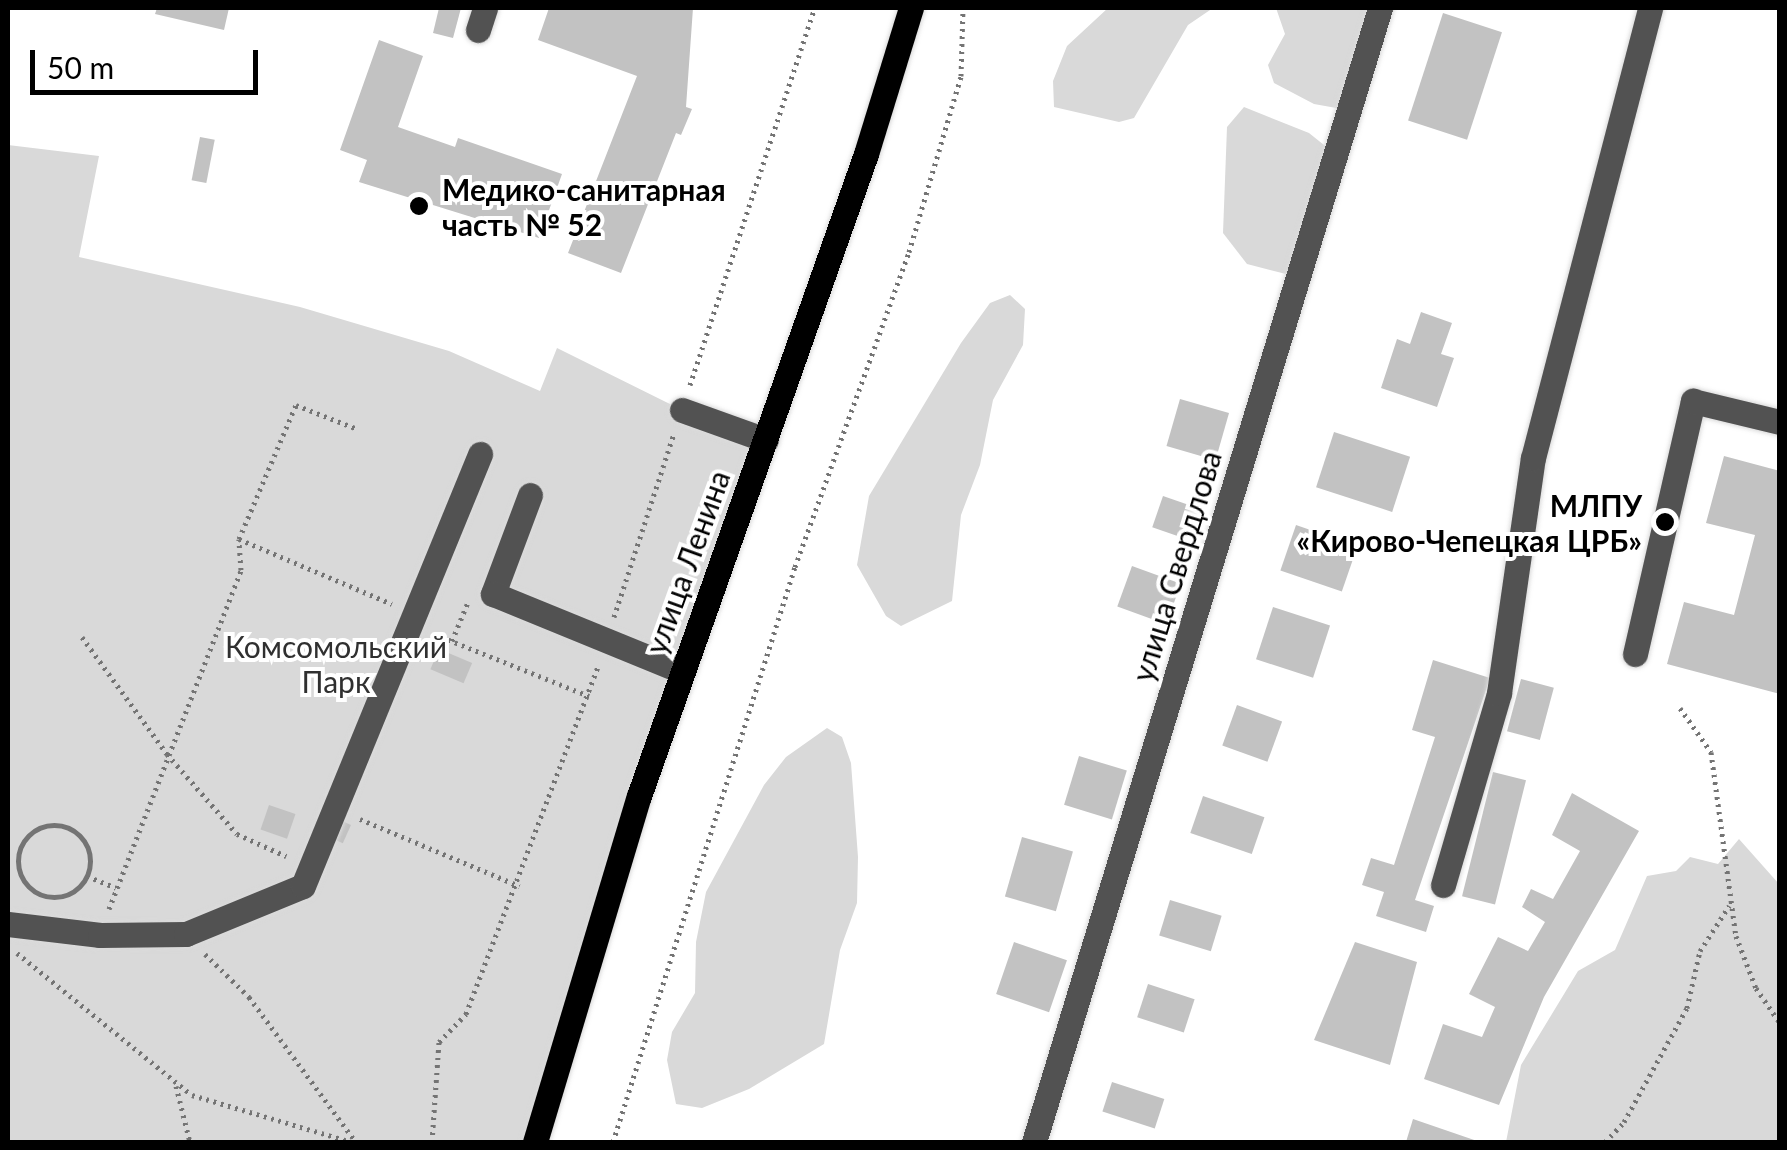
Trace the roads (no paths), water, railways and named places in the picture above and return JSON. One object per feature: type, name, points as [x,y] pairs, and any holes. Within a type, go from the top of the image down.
[{"type":"main road","name":"улица Ленина","points":[[535,1142],[682,671],[766,440],[911,8]]},
{"type":"street","name":"улица Свердлова","points":[[1034,1142],[1380,8]]},
{"type":"street","points":[[1443,885],[1499,694],[1534,458],[1650,8]]},
{"type":"street","points":[[1635,654],[1693,401],[1780,422]]},
{"type":"street","points":[[682,410],[766,440]]},
{"type":"street","points":[[8,924],[100,935],[186,934],[303,886],[327,837],[480,454]]},
{"type":"street","points":[[530,495],[493,594],[682,671]]},
{"type":"place","name":"Медико-санитарная часть № 52","points":[[419,206]]},
{"type":"place","name":"МЛПУ «Кирово-Чепецкая ЦРБ»","points":[[1665,522]]},
{"type":"park label","name":"Комсомольский Парк","points":[[336,663]]}]
